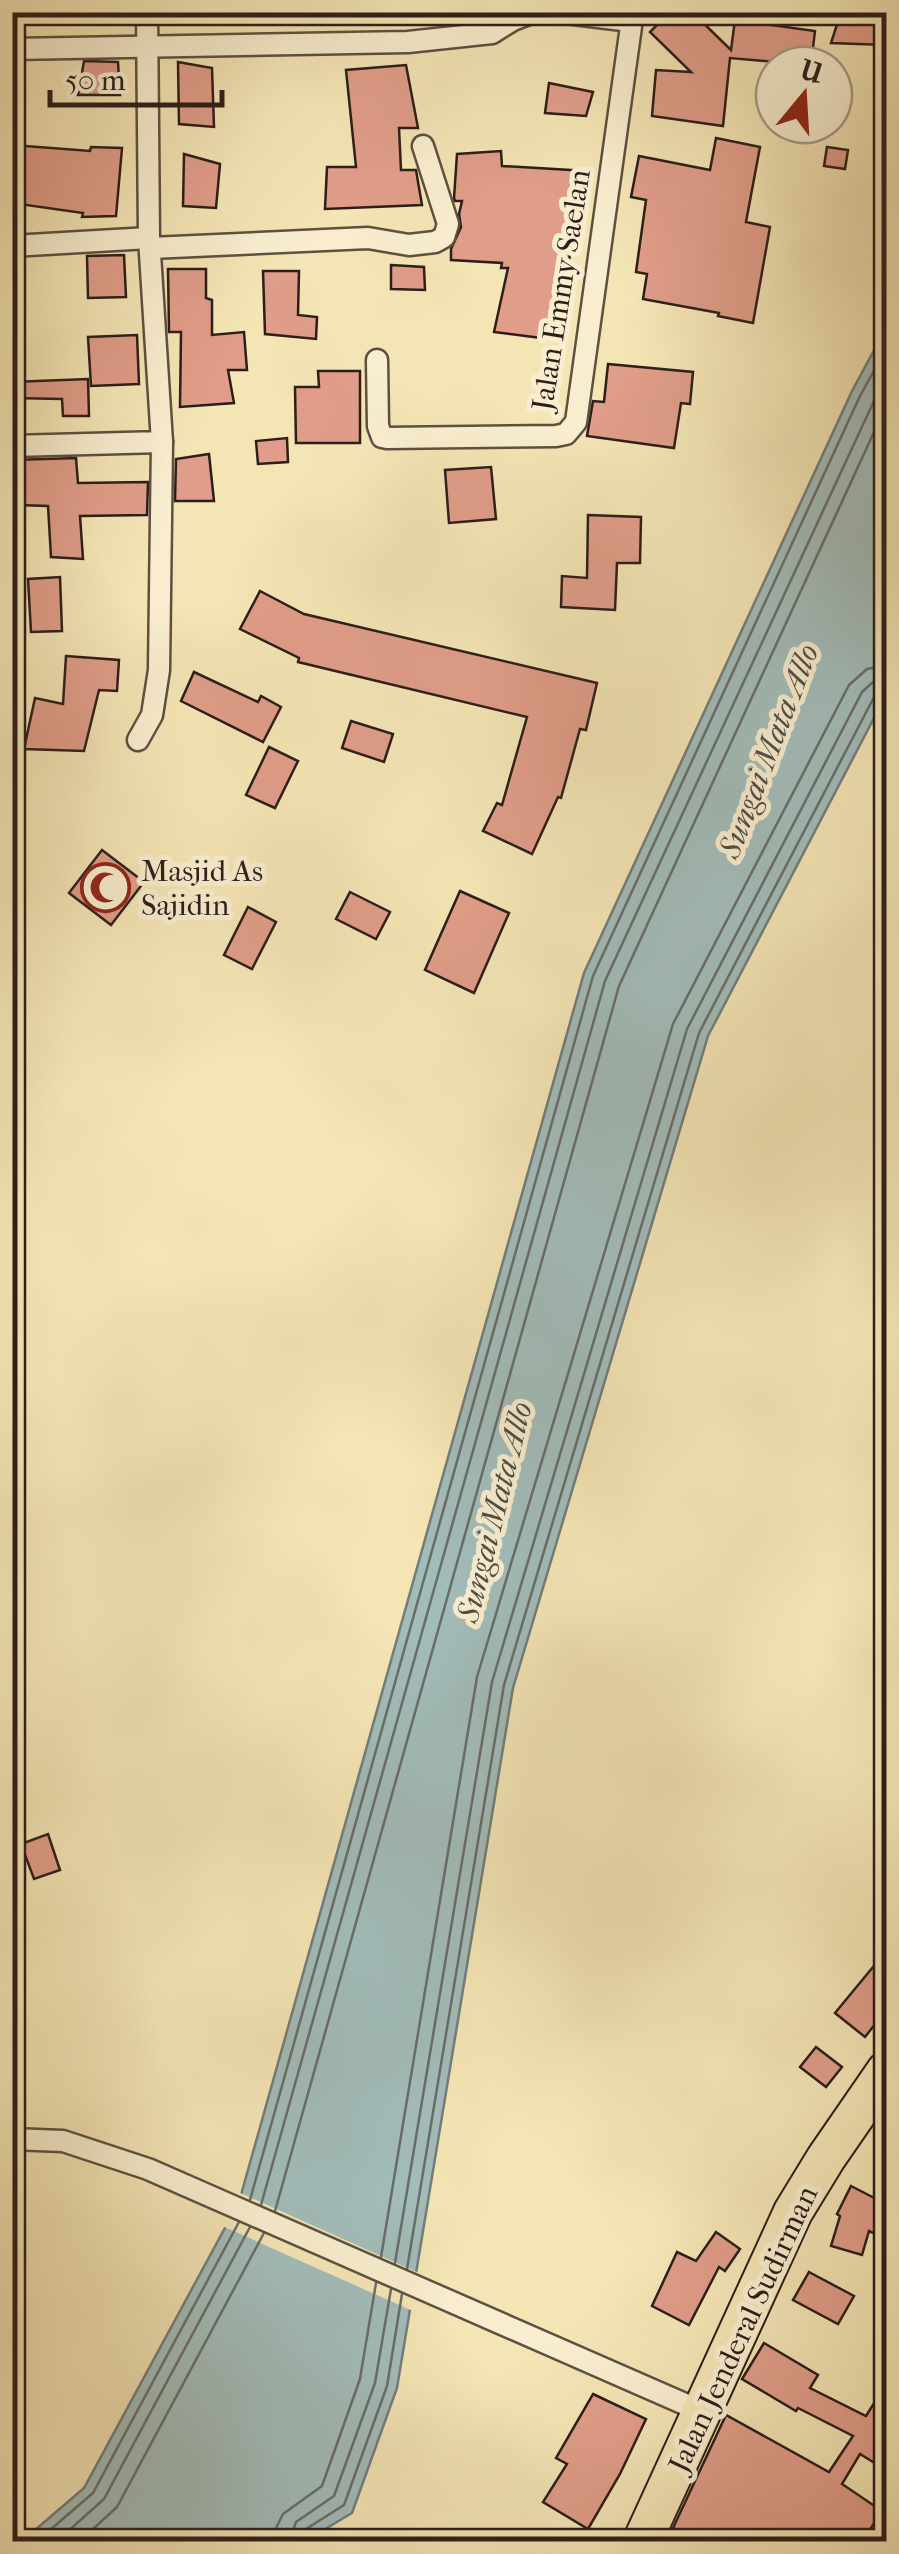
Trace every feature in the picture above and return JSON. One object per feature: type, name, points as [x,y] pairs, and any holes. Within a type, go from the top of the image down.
[{"type":"highway","name":"Jalan Jenderal Sudirman","points":[[649,2539],[792,2212],[886,2072]]},
{"type":"street","points":[[138,740],[152,715],[158,670],[162,442],[150,243],[147,12]]},
{"type":"street","points":[[12,49],[408,42],[492,33],[534,12]]},
{"type":"street","points":[[556,12],[632,17]]},
{"type":"street","name":"Jalan Emmy Saelan","points":[[377,360],[378,426],[387,438],[556,436],[566,434],[576,422],[632,17]]},
{"type":"street","points":[[12,246],[368,238],[409,245],[435,242],[444,237],[448,224],[423,146]]},
{"type":"street","points":[[12,446],[162,442]]},
{"type":"street","points":[[12,2140],[63,2141],[148,2169],[704,2412]]},
{"type":"water","name":"Sungai Mata Allo","points":[[886,328],[886,695],[708,1036],[513,1688],[397,2388],[352,2513],[305,2541],[21,2542],[84,2488],[239,2202],[584,973],[852,391]]},
{"type":"pier","points":[[236,2191],[421,2274],[415,2312],[220,2225]]},
{"type":"building","points":[[650,12],[692,12],[731,50],[735,20],[815,31],[813,45],[754,45],[754,60],[730,58],[723,126],[652,116],[656,70],[691,72],[650,32],[660,22]]},
{"type":"building","points":[[841,12],[886,12],[886,45],[831,43]]},
{"type":"building","points":[[84,61],[118,62],[120,95],[78,95]]},
{"type":"building","points":[[178,62],[212,68],[214,127],[179,124]]},
{"type":"building","points":[[406,65],[418,128],[399,128],[401,170],[416,170],[422,205],[325,209],[327,167],[356,167],[346,70]]},
{"type":"building","points":[[549,83],[593,92],[586,116],[545,113]]},
{"type":"building","points":[[716,138],[760,147],[746,222],[770,227],[753,323],[643,299],[647,274],[636,272],[646,200],[631,197],[639,156],[710,170]]},
{"type":"building","points":[[12,145],[90,151],[91,147],[122,148],[116,216],[82,217],[83,213],[12,203]]},
{"type":"building","points":[[827,147],[848,150],[845,169],[824,166]]},
{"type":"building","points":[[501,151],[502,166],[587,171],[585,216],[574,215],[568,271],[558,270],[557,340],[494,332],[508,268],[501,268],[502,263],[451,260],[451,249],[461,227],[462,201],[454,198],[457,154]]},
{"type":"building","points":[[184,154],[220,164],[216,208],[183,206]]},
{"type":"building","points":[[124,255],[126,297],[88,298],[87,256]]},
{"type":"building","points":[[391,265],[424,267],[425,290],[391,289]]},
{"type":"building","points":[[168,269],[206,269],[206,298],[212,300],[212,335],[244,332],[247,370],[228,370],[234,403],[180,407],[181,332],[169,332]]},
{"type":"building","points":[[263,271],[299,271],[298,315],[317,317],[316,339],[265,334]]},
{"type":"building","points":[[137,335],[139,384],[91,386],[88,337]]},
{"type":"building","points":[[608,364],[693,372],[690,404],[681,403],[674,448],[587,436],[593,401],[604,402]]},
{"type":"building","points":[[318,371],[360,371],[360,443],[296,443],[295,387],[319,387]]},
{"type":"building","points":[[88,379],[89,416],[63,416],[62,399],[12,398],[12,382]]},
{"type":"building","points":[[287,438],[288,462],[258,464],[256,441]]},
{"type":"building","points":[[209,454],[214,501],[175,501],[176,459]]},
{"type":"building","points":[[76,458],[78,483],[148,482],[147,515],[80,516],[83,559],[51,557],[48,506],[18,505],[13,460]]},
{"type":"building","points":[[491,467],[496,519],[449,523],[445,470]]},
{"type":"building","points":[[588,515],[641,517],[640,563],[617,563],[615,610],[561,607],[562,576],[587,578]]},
{"type":"building","points":[[60,577],[62,631],[31,632],[28,579]]},
{"type":"building","points":[[260,591],[304,614],[597,683],[586,730],[580,729],[561,798],[558,797],[532,854],[483,831],[497,803],[502,805],[527,717],[298,662],[299,658],[240,629]]},
{"type":"building","points":[[66,656],[119,660],[117,691],[99,690],[84,751],[24,749],[35,698],[63,704]]},
{"type":"building","points":[[194,672],[258,702],[261,696],[281,707],[263,742],[181,701]]},
{"type":"building","points":[[351,721],[393,734],[384,762],[342,748]]},
{"type":"building","points":[[269,747],[298,761],[275,808],[246,795]]},
{"type":"building","name":"Masjid As Sajidin","points":[[102,850],[144,882],[111,925],[69,893]]},
{"type":"building","points":[[460,891],[509,913],[474,993],[425,970]]},
{"type":"building","points":[[350,892],[390,912],[376,939],[336,919]]},
{"type":"building","points":[[248,907],[276,922],[252,969],[224,955]]},
{"type":"building","points":[[48,1834],[60,1870],[34,1879],[21,1844]]},
{"type":"building","points":[[873,1967],[886,1978],[886,2010],[865,2037],[835,2013]]},
{"type":"building","points":[[816,2047],[842,2067],[826,2087],[800,2067]]},
{"type":"building","points":[[851,2186],[886,2204],[886,2239],[869,2231],[862,2255],[831,2246],[840,2216],[837,2214]]},
{"type":"building","points":[[716,2232],[740,2249],[725,2271],[719,2267],[689,2325],[652,2306],[677,2252],[696,2261]]},
{"type":"building","points":[[809,2272],[854,2296],[838,2324],[793,2300]]},
{"type":"building","points":[[764,2343],[818,2375],[810,2388],[866,2416],[886,2384],[886,2470],[860,2454],[842,2484],[882,2511],[862,2542],[832,2542],[816,2531],[810,2542],[794,2533],[789,2542],[706,2542],[673,2528],[726,2415],[829,2472],[853,2436],[798,2408],[796,2411],[742,2379]]},
{"type":"building","points":[[593,2394],[646,2419],[588,2529],[543,2502],[567,2464],[556,2458]]},
{"type":"place","name":"Masjid As Sajidin","points":[[106,888]]}]
